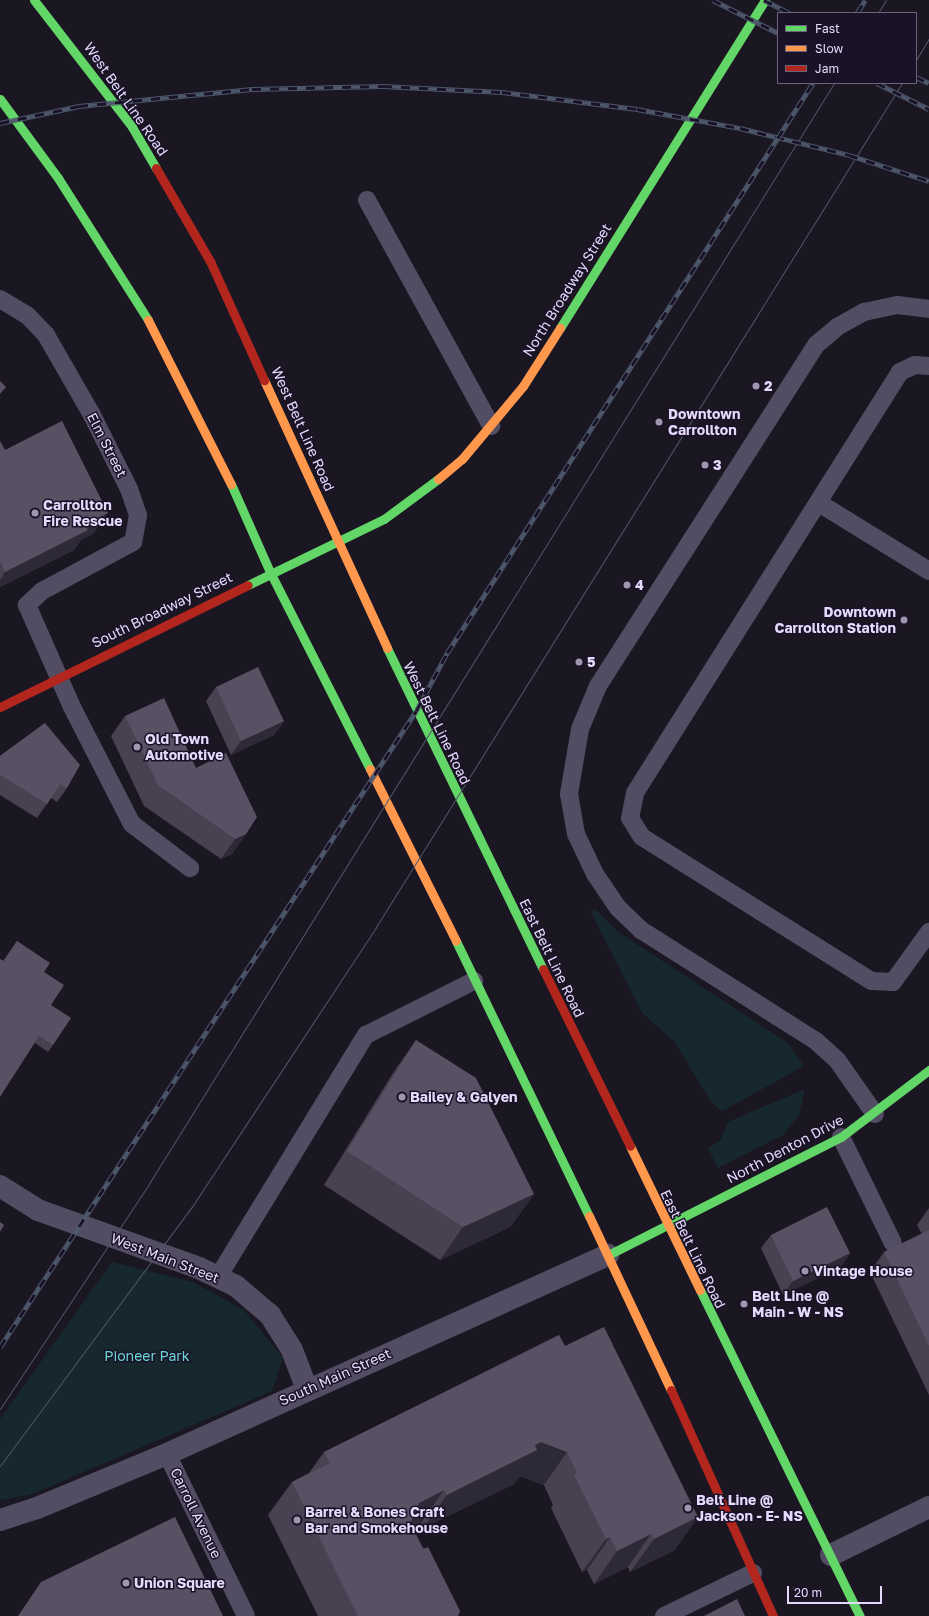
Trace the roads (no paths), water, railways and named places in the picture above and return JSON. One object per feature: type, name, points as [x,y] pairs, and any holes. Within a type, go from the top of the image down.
[{"type":"main road","name":"West Belt Line Road","points":[[34,0],[132,127],[210,261],[337,541],[505,893]]},
{"type":"main road","name":"North Broadway Street","points":[[337,541],[384,519],[422,493],[462,459],[524,386],[765,0]]},
{"type":"main road","points":[[0,99],[58,178],[140,304],[210,437],[270,572],[448,924],[474,981],[608,1255],[773,1616]]},
{"type":"main road","name":"South Broadway Street","points":[[1,705],[270,572],[337,541]]},
{"type":"main road","name":"East Belt Line Road","points":[[505,893],[666,1227],[831,1555],[860,1616]]},
{"type":"main road","name":"North Denton Drive","points":[[666,1227],[841,1137],[875,1114],[928,1073]]},
{"type":"main road","name":"South Main Street","points":[[608,1255],[666,1227]]},
{"type":"street","name":"West Main Street","points":[[0,1186],[38,1210],[218,1277],[236,1286],[270,1315],[292,1350],[308,1389]]},
{"type":"street","name":"South Main Street","points":[[0,1520],[37,1508],[167,1454],[308,1389],[608,1255]]},
{"type":"street","points":[[831,1555],[929,1507]]},
{"type":"lane","points":[[367,200],[491,426]]},
{"type":"lane","name":"Elm Street","points":[[0,299],[27,315],[46,335],[92,415],[129,489],[138,515],[132,542],[42,590],[27,605],[58,678]]},
{"type":"lane","points":[[875,1114],[837,1060],[816,1041],[641,930],[618,908],[594,874],[576,834],[570,780],[580,729],[598,686],[817,344],[837,326],[864,312],[897,305],[929,309]]},
{"type":"lane","points":[[929,366],[915,365],[900,372],[634,793],[630,818],[642,837],[872,981],[893,982],[929,932]]},
{"type":"lane","points":[[819,502],[929,571]]},
{"type":"lane","points":[[58,678],[132,824],[190,868]]},
{"type":"lane","points":[[218,1277],[366,1035],[474,981]]},
{"type":"lane","points":[[841,1137],[893,1243]]},
{"type":"lane","name":"Carroll Avenue","points":[[167,1454],[246,1616]]},
{"type":"lane","points":[[664,1616],[753,1573]]},
{"type":"tram line","points":[[879,12],[886,0]]},
{"type":"tram line","points":[[917,58],[929,38]]},
{"type":"tram line","points":[[0,1409],[150,1182],[833,84]]},
{"type":"tram line","points":[[0,1466],[195,1202],[376,927],[901,84]]},
{"type":"railway","points":[[713,0],[777,32]]},
{"type":"railway","points":[[764,0],[788,12]]},
{"type":"railway","points":[[858,12],[865,0]]},
{"type":"railway","points":[[917,77],[929,83]]},
{"type":"railway","points":[[0,1347],[416,711],[447,653],[812,84]]},
{"type":"railway","points":[[879,84],[929,109]]},
{"type":"railway","points":[[0,123],[79,106],[252,89],[383,86],[502,92],[637,109],[740,128],[849,155],[929,181]]},
{"type":"place","name":"2","points":[[756,386]]},
{"type":"place","name":"Downtown Carrollton","points":[[659,422]]},
{"type":"place","name":"3","points":[[705,465]]},
{"type":"place","name":"Carrollton Fire Rescue","points":[[35,513]]},
{"type":"place","name":"4","points":[[627,585]]},
{"type":"place","name":"Downtown Carrollton Station","points":[[904,620]]},
{"type":"place","name":"5","points":[[579,662]]},
{"type":"place","name":"Old Town Automotive","points":[[137,747]]},
{"type":"place","name":"Bailey & Galyen","points":[[402,1097]]},
{"type":"place","name":"Vintage House","points":[[805,1271]]},
{"type":"place","name":"Belt Line @ Main - W - NS","points":[[744,1304]]},
{"type":"place","name":"Belt Line @ Jackson - E- NS","points":[[688,1508]]},
{"type":"place","name":"Barrel & Bones Craft Bar and Smokehouse","points":[[297,1520]]},
{"type":"place","name":"Union Square","points":[[126,1583]]},
{"type":"park label","name":"Pioneer Park","points":[[147,1356]]}]
